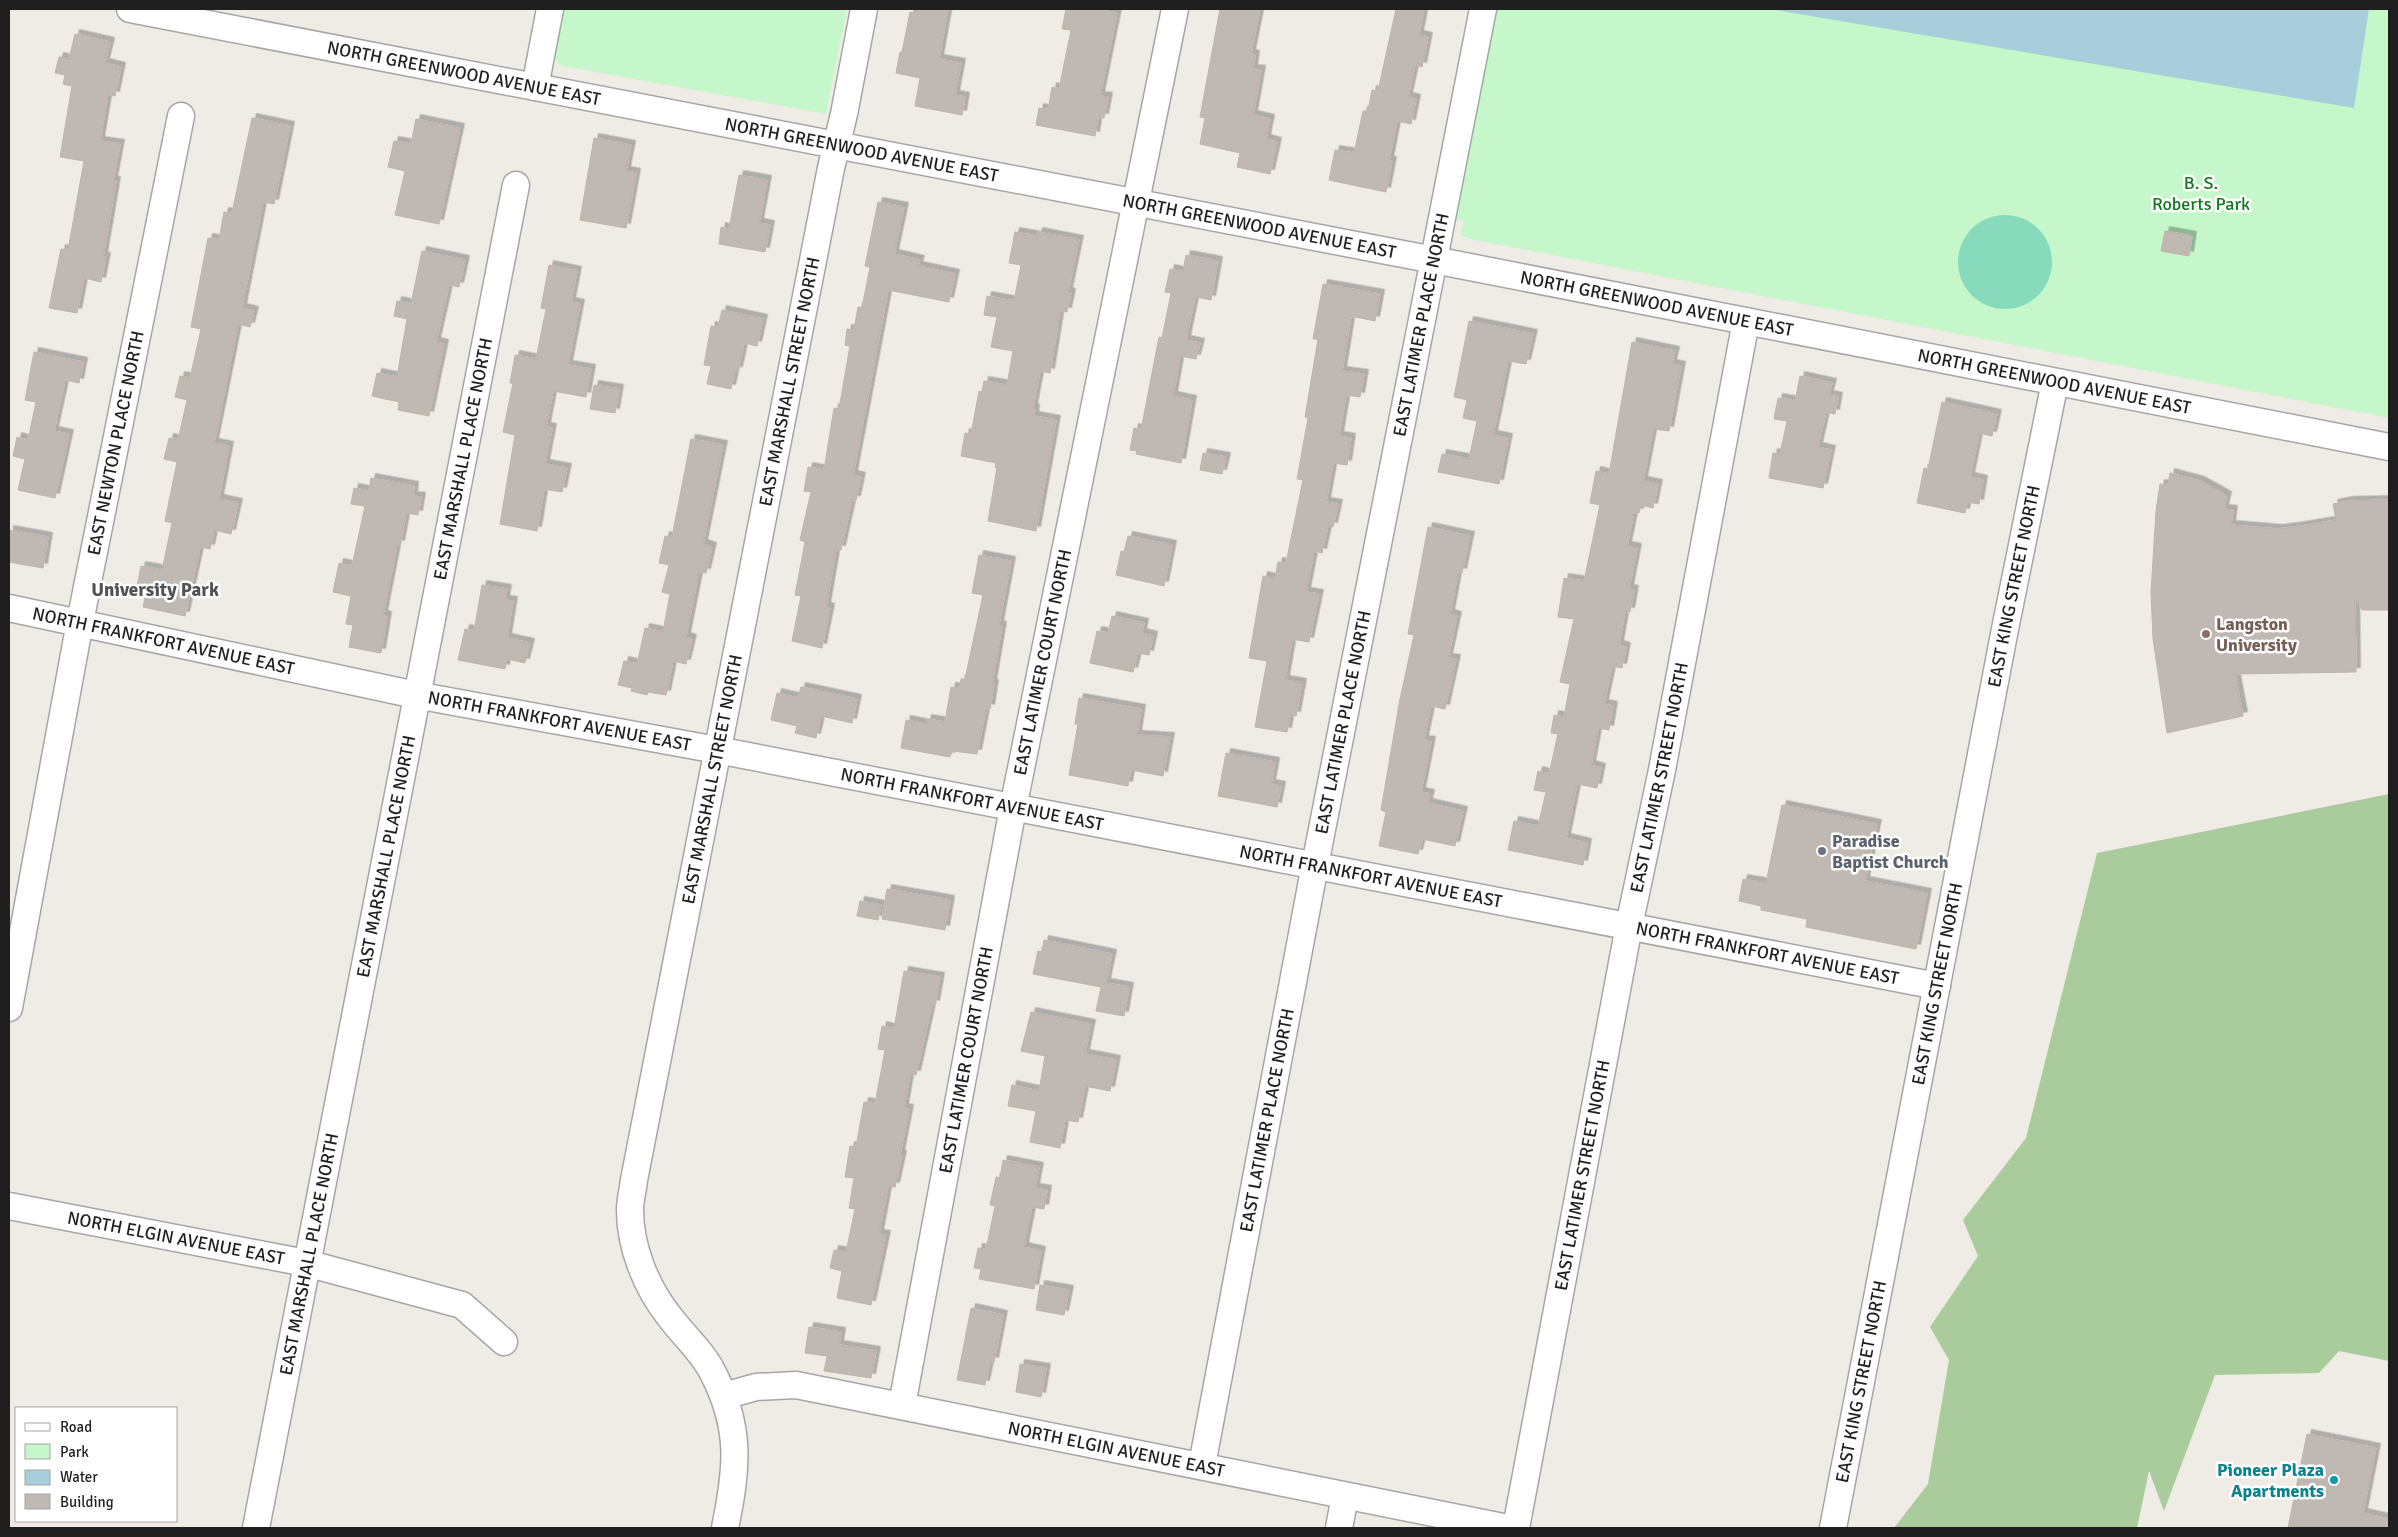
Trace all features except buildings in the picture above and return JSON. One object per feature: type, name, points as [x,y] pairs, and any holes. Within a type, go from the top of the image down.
[{"type":"street","name":"NORTH GREENWOOD AVENUE EAST","points":[[130,9],[204,16],[535,87],[1136,202],[2389,447]]},
{"type":"street","points":[[535,87],[550,9]]},
{"type":"street","name":"EAST MARSHALL STREET NORTH","points":[[725,1528],[733,1489],[736,1445],[724,1396],[713,1371],[667,1315],[652,1292],[632,1233],[630,1210],[634,1180],[717,750],[864,9]]},
{"type":"street","name":"EAST LATIMER COURT NORTH","points":[[902,1405],[1013,808],[1175,9]]},
{"type":"street","name":"EAST LATIMER PLACE NORTH","points":[[1202,1465],[1315,865],[1483,9]]},
{"type":"street","name":"EAST NEWTON PLACE NORTH","points":[[9,1008],[80,622],[181,116]]},
{"type":"street","name":"EAST MARSHALL PLACE NORTH","points":[[256,1528],[516,185]]},
{"type":"street","name":"EAST LATIMER STREET NORTH","points":[[1516,1528],[1629,926],[1662,770],[1746,321]]},
{"type":"street","name":"EAST KING STREET NORTH","points":[[1833,1528],[1936,986],[2055,382]]},
{"type":"street","name":"NORTH FRANKFORT AVENUE EAST","points":[[9,608],[416,695],[717,750],[1936,986]]},
{"type":"street","name":"NORTH ELGIN AVENUE EAST","points":[[9,1206],[306,1263],[462,1305],[504,1342]]},
{"type":"street","name":"NORTH ELGIN AVENUE EAST","points":[[724,1396],[756,1386],[796,1385],[1202,1465],[1508,1528]]},
{"type":"street","points":[[1339,1528],[1346,1496]]},
{"type":"green space","points":[[563,9],[847,9],[826,114],[562,66],[553,58]]},
{"type":"green space","name":"B. S. Roberts Park","points":[[1497,9],[2389,9],[2389,418],[1470,239],[1461,235],[1464,221],[1455,219]]},
{"type":"green space","points":[[2005,215],[2023,219],[2038,229],[2048,244],[2052,262],[2048,280],[2038,295],[2023,305],[2005,309],[1987,305],[1972,295],[1962,280],[1958,262],[1962,244],[1972,229],[1987,219]]},
{"type":"green space","points":[[2389,794],[2389,1361],[2339,1351],[2319,1373],[2215,1375],[2164,1511],[2149,1471],[2137,1528],[1894,1528],[1928,1484],[1949,1360],[1930,1327],[1978,1256],[1963,1220],[2026,1138],[2097,853]]},
{"type":"water","points":[[1769,9],[2369,9],[2354,108]]},
{"type":"place","name":"Langston University","points":[[2206,634]]},
{"type":"place","name":"Paradise Baptist Church","points":[[1822,851]]},
{"type":"place","name":"Pioneer Plaza Apartments","points":[[2334,1480]]},
{"type":"district","name":"University Park","points":[[155,589]]}]
